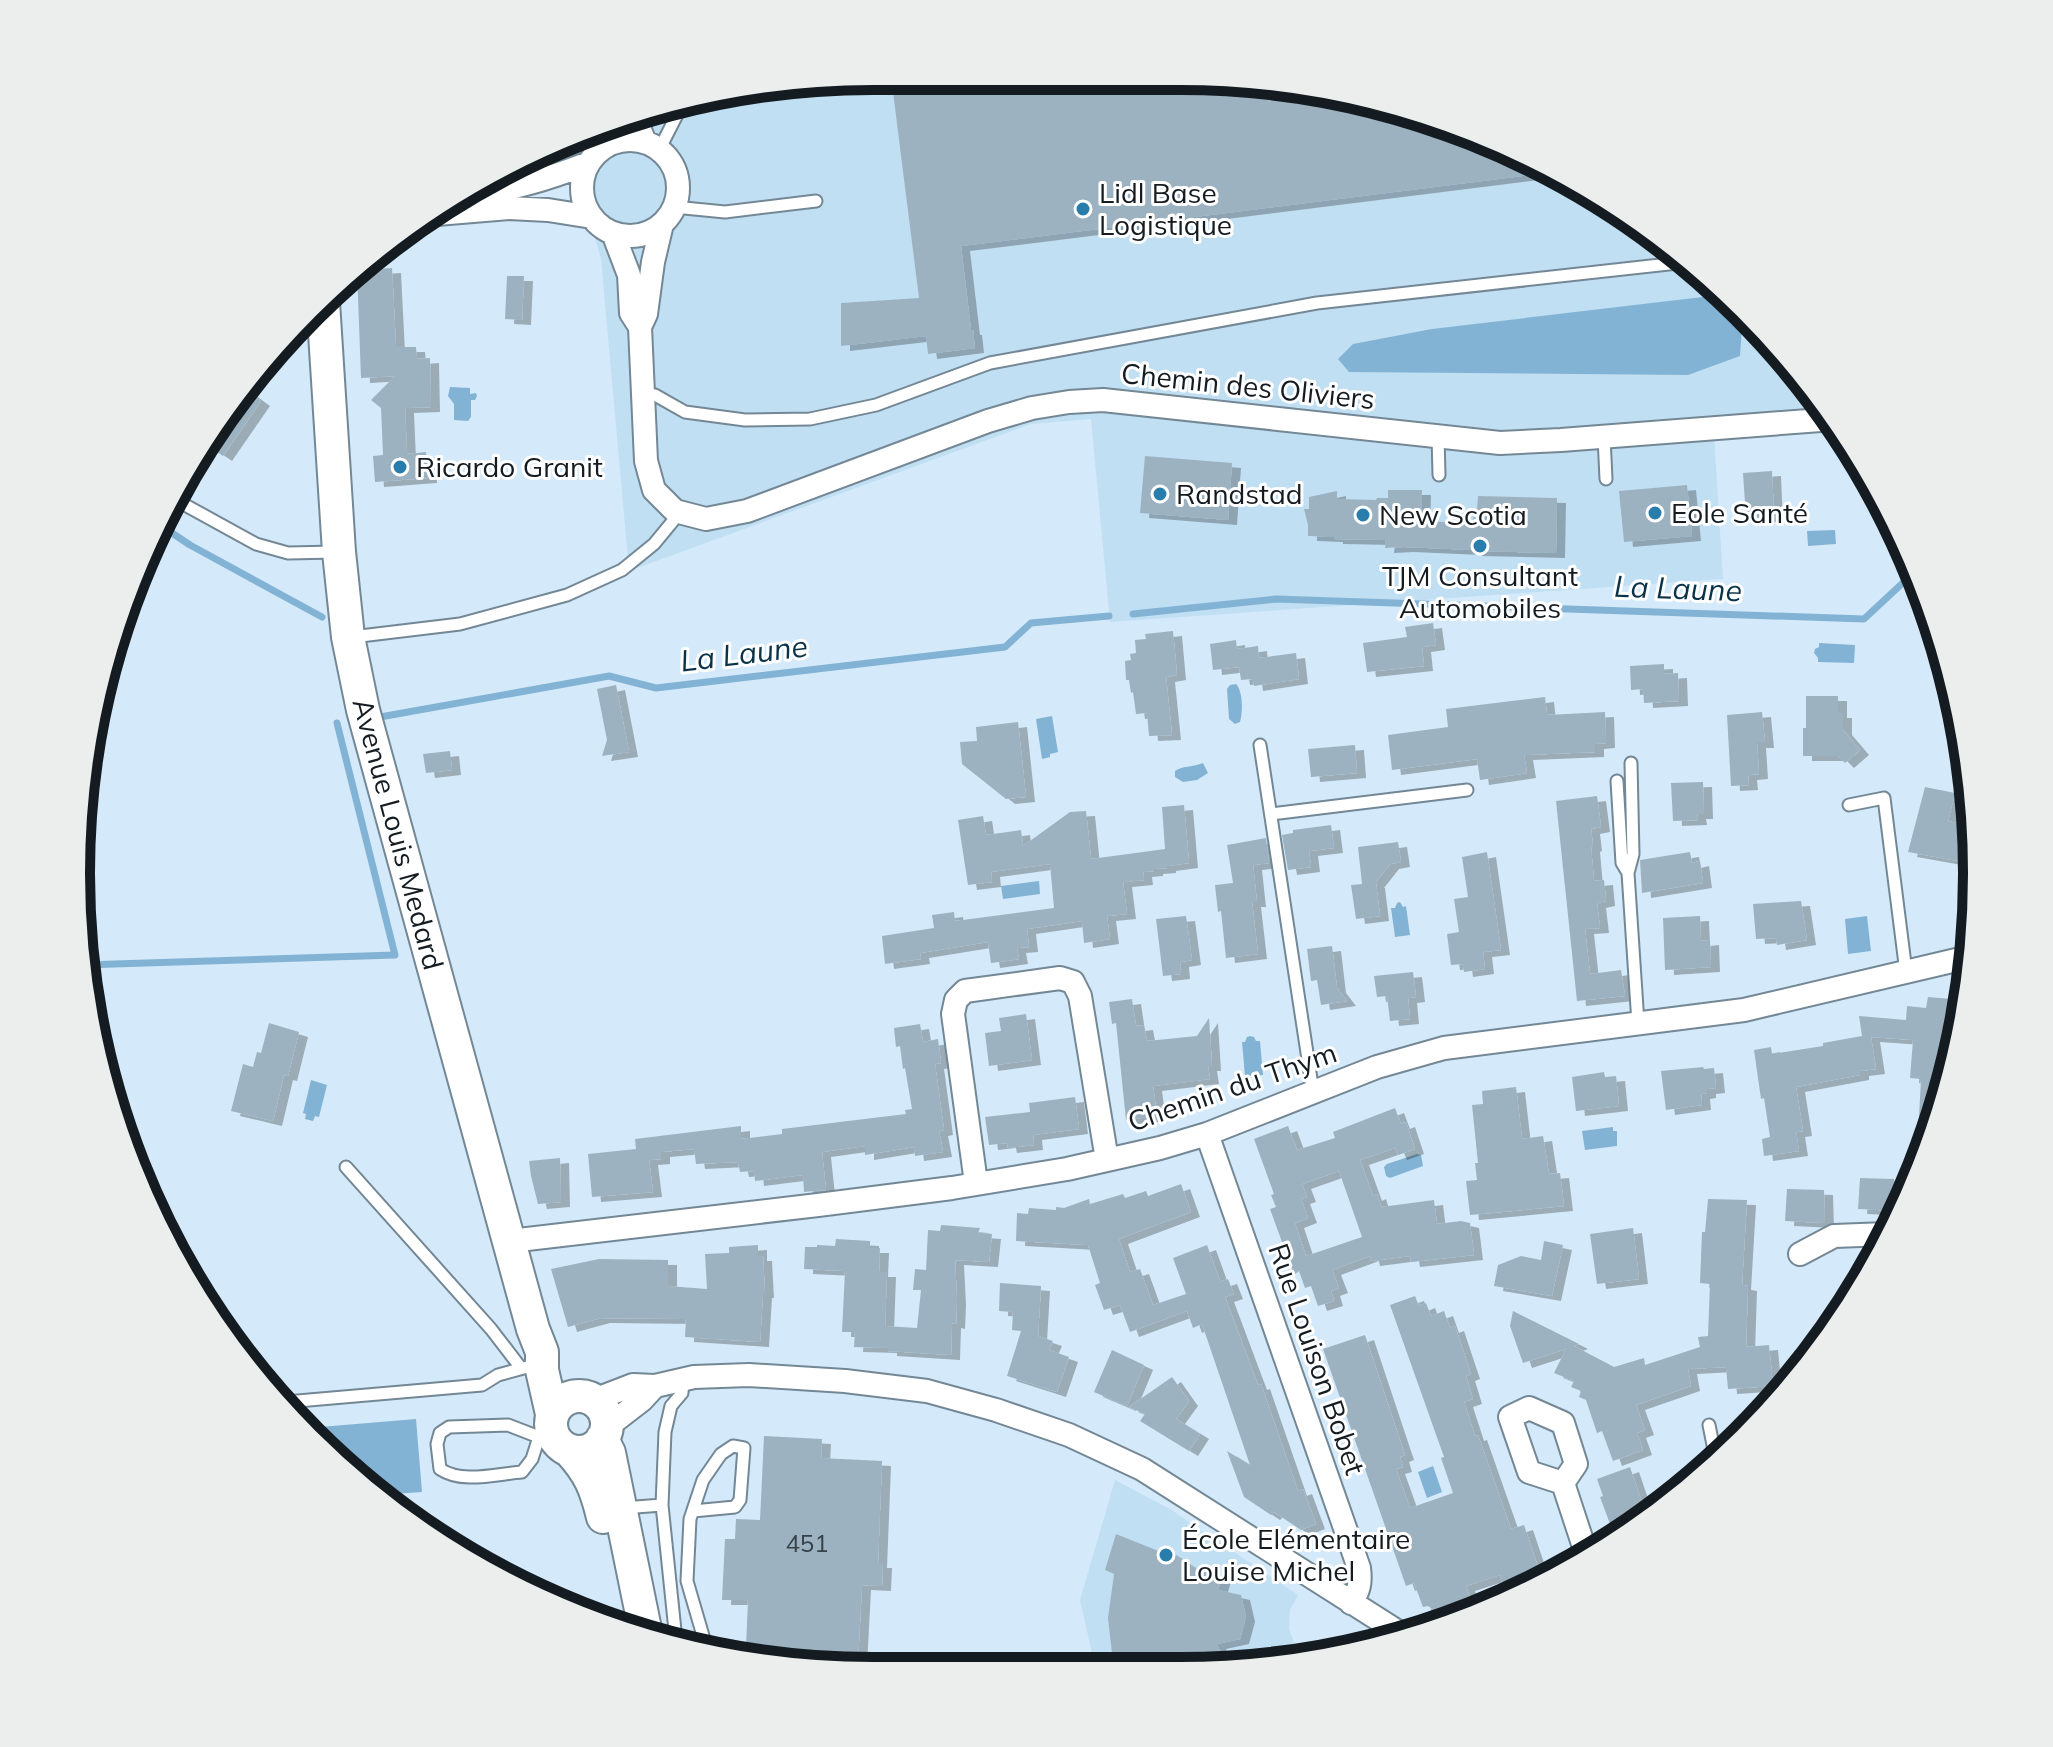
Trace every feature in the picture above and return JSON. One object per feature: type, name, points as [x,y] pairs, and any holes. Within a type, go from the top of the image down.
[{"type":"street","points":[[640,126],[652,146],[670,161],[677,176],[678,192],[653,262],[646,314],[640,327],[646,461],[654,490],[675,511]]},
{"type":"street","points":[[490,191],[538,182],[594,156],[614,142],[630,140],[652,146]]},
{"type":"street","points":[[599,141],[583,176],[585,204],[592,217],[613,233],[625,236],[651,231],[668,216]]},
{"type":"street","points":[[453,213],[509,208],[592,217]]},
{"type":"street","points":[[613,233],[629,275],[631,313],[640,327]]},
{"type":"street","name":"Avenue Louis Medard","points":[[324,315],[339,552],[348,637],[363,710],[510,1241],[533,1329],[532,1360],[542,1370],[553,1434],[584,1466],[595,1487],[627,1616]]},
{"type":"street","name":"Chemin des Oliviers","points":[[675,511],[706,519],[747,511],[988,421],[1032,408],[1069,402],[1103,400],[1500,443],[1818,420]]},
{"type":"street","name":"Chemin du Thym","points":[[510,1241],[818,1205],[1067,1169],[1207,1134],[1377,1067],[1444,1048],[1744,1010],[1958,960]]},
{"type":"street","points":[[976,1183],[953,1014],[956,1000],[965,991],[1060,978],[1073,982],[1080,996],[1107,1160]]},
{"type":"street","name":"Rue Louison Bobet","points":[[1207,1134],[1359,1568],[1358,1591],[1351,1603]]},
{"type":"street","points":[[1800,1254],[1834,1236],[1874,1234]]},
{"type":"street","name":"Avenue Louis Medard","points":[[532,1360],[557,1366],[595,1415],[609,1453],[620,1509],[629,1617]]},
{"type":"street","points":[[595,1415],[562,1400],[553,1434],[577,1452],[591,1449],[595,1415],[633,1385],[655,1386],[694,1377],[749,1375],[845,1381],[927,1391],[1069,1435],[1142,1469],[1390,1628]]},
{"type":"street","points":[[1563,1483],[1583,1545]]},
{"type":"lane","points":[[652,146],[673,117]]},
{"type":"lane","points":[[668,216],[816,201]]},
{"type":"lane","points":[[641,394],[655,395],[685,412],[745,420],[810,419],[876,405],[990,363],[1317,303],[1671,264]]},
{"type":"lane","points":[[1438,436],[1439,475]]},
{"type":"lane","points":[[1604,437],[1606,479]]},
{"type":"lane","points":[[183,504],[256,544],[288,553],[339,552]]},
{"type":"lane","points":[[348,637],[460,624],[567,595],[622,570],[654,544],[673,521],[675,511]]},
{"type":"lane","points":[[1260,745],[1313,1092]]},
{"type":"lane","points":[[1631,763],[1633,854],[1628,873],[1638,1023]]},
{"type":"lane","points":[[1617,781],[1622,863],[1628,873]]},
{"type":"lane","points":[[1271,814],[1467,790]]},
{"type":"lane","points":[[1849,805],[1884,798],[1906,972]]},
{"type":"lane","points":[[294,1401],[482,1385],[532,1360],[491,1329],[346,1167]]},
{"type":"lane","points":[[675,1631],[662,1505],[665,1432],[671,1406],[682,1393],[683,1380]]},
{"type":"lane","points":[[508,1425],[553,1434],[522,1472],[459,1478],[440,1469],[437,1444],[440,1433],[449,1427],[508,1425]]},
{"type":"lane","points":[[1709,1425],[1713,1447]]},
{"type":"lane","points":[[693,1511],[735,1507],[740,1500],[744,1448],[733,1446],[721,1454],[703,1480],[693,1511],[687,1581],[704,1638]]},
{"type":"lane","points":[[620,1509],[662,1505]]},
{"type":"shaded area","points":[[1180,90],[1282,97],[1332,105],[1431,132],[1479,150],[1526,171],[1615,222],[1696,284],[1734,319],[1809,408],[1713,417],[1723,579],[1110,622],[1091,419],[1031,424],[629,571],[601,259],[572,159],[551,160],[622,132],[671,117],[721,105],[822,92]]},
{"type":"shaded area","points":[[1709,296],[1742,328],[1740,356],[1688,375],[1349,372],[1338,359],[1353,344],[1432,329]]},
{"type":"shaded area","points":[[450,387],[470,388],[470,394],[476,393],[475,400],[471,400],[471,417],[468,421],[454,420],[454,404],[448,396]]},
{"type":"shaded area","points":[[1835,530],[1836,544],[1808,546],[1807,531]]},
{"type":"shaded area","points":[[1819,643],[1855,645],[1854,663],[1818,662],[1814,653]]},
{"type":"shaded area","points":[[1236,684],[1242,707],[1240,722],[1235,724],[1229,719],[1227,689]]},
{"type":"shaded area","points":[[1052,716],[1058,752],[1042,759],[1036,719]]},
{"type":"shaded area","points":[[1203,763],[1208,773],[1197,780],[1183,782],[1175,777],[1178,769]]},
{"type":"shaded area","points":[[1039,881],[1040,894],[1003,899],[1001,886]]},
{"type":"shaded area","points":[[1400,902],[1403,907],[1406,906],[1410,935],[1395,937],[1391,908]]},
{"type":"shaded area","points":[[1867,916],[1871,951],[1848,954],[1845,919]]},
{"type":"shaded area","points":[[1250,1036],[1260,1041],[1263,1075],[1245,1076],[1242,1042]]},
{"type":"shaded area","points":[[311,1080],[327,1085],[319,1117],[315,1116],[313,1121],[305,1119],[306,1114],[303,1113]]},
{"type":"shaded area","points":[[1613,1127],[1613,1131],[1617,1131],[1617,1146],[1585,1150],[1582,1131]]},
{"type":"shaded area","points":[[1421,1155],[1423,1166],[1390,1178],[1386,1176],[1384,1167],[1387,1164]]},
{"type":"shaded area","points":[[416,1419],[422,1492],[396,1494],[318,1427]]},
{"type":"shaded area","points":[[1433,1466],[1442,1492],[1427,1498],[1418,1472]]},
{"type":"shaded area","name":"École Elémentaire Louise Michel","points":[[1115,1480],[1170,1509],[1298,1595],[1290,1610],[1289,1629],[1298,1647],[1231,1655],[1093,1657],[1080,1600]]},
{"type":"building","name":"Lidl Base Logistique","points":[[893,90],[1180,90],[1282,97],[1332,105],[1431,132],[1533,175],[961,246],[975,348],[928,354],[926,336],[841,346],[841,303],[919,298]]},
{"type":"building","points":[[392,268],[396,347],[416,347],[417,359],[430,358],[431,407],[405,408],[407,454],[426,452],[428,478],[375,482],[373,456],[383,455],[381,408],[371,400],[395,376],[361,378],[358,284],[376,269]]},
{"type":"building","points":[[507,276],[524,276],[522,320],[505,319]]},
{"type":"building","points":[[253,395],[261,401],[223,456],[215,450]]},
{"type":"building","points":[[1145,456],[1232,463],[1228,520],[1140,513]]},
{"type":"building","points":[[1772,471],[1774,517],[1746,518],[1743,473]]},
{"type":"building","name":"Eole Santé","points":[[1687,485],[1692,536],[1624,542],[1619,491]]},
{"type":"building","points":[[1388,490],[1422,490],[1421,521],[1473,523],[1478,496],[1557,498],[1556,553],[1385,548],[1386,540],[1308,536],[1304,509],[1309,509],[1309,497],[1337,491],[1337,499],[1376,500],[1388,498]]},
{"type":"building","points":[[1433,623],[1436,645],[1422,647],[1424,666],[1367,672],[1363,643],[1407,637],[1405,627]]},
{"type":"building","points":[[1173,631],[1177,675],[1166,677],[1172,735],[1149,736],[1147,713],[1136,714],[1133,692],[1129,680],[1126,680],[1125,661],[1131,660],[1130,654],[1136,653],[1135,640],[1146,639],[1145,634]]},
{"type":"building","points":[[1236,640],[1237,649],[1258,646],[1259,658],[1296,653],[1299,679],[1254,686],[1253,679],[1241,680],[1239,667],[1213,670],[1210,644]]},
{"type":"building","points":[[1664,664],[1664,674],[1678,673],[1679,701],[1644,703],[1643,689],[1631,690],[1630,666]]},
{"type":"building","points":[[616,685],[629,752],[602,756],[607,740],[597,689]]},
{"type":"building","points":[[1806,696],[1838,696],[1838,713],[1843,713],[1843,730],[1860,750],[1845,763],[1838,756],[1803,756]]},
{"type":"building","points":[[1545,697],[1547,715],[1605,712],[1606,743],[1595,744],[1595,752],[1524,755],[1527,773],[1480,780],[1477,759],[1392,770],[1388,735],[1448,727],[1446,709]]},
{"type":"building","points":[[1762,712],[1765,743],[1757,743],[1759,774],[1748,775],[1749,785],[1731,786],[1727,715]]},
{"type":"building","points":[[1018,722],[1026,797],[1006,799],[962,764],[960,742],[977,741],[976,727]]},
{"type":"building","points":[[1355,745],[1357,773],[1311,777],[1308,749]]},
{"type":"building","points":[[450,751],[452,770],[426,773],[423,754]]},
{"type":"building","points":[[1703,782],[1704,814],[1697,814],[1698,820],[1673,821],[1671,783]]},
{"type":"building","points":[[1925,787],[1955,793],[1948,821],[1961,824],[1962,849],[1958,861],[1908,852]]},
{"type":"building","points":[[1597,796],[1601,827],[1591,829],[1591,847],[1594,881],[1604,880],[1606,901],[1597,903],[1600,928],[1585,929],[1590,974],[1621,970],[1625,996],[1577,1001],[1556,801]]},
{"type":"building","points":[[1184,805],[1189,863],[1143,872],[1144,880],[1123,882],[1127,914],[1107,916],[1110,939],[1084,943],[1082,921],[1027,929],[1029,947],[1017,948],[1019,959],[991,963],[988,942],[920,953],[921,959],[885,964],[882,936],[934,928],[932,915],[954,912],[955,921],[1054,908],[1050,864],[991,872],[992,882],[968,885],[958,820],[983,816],[986,835],[1021,830],[1023,846],[1070,812],[1086,811],[1091,859],[1165,849],[1162,807]]},
{"type":"building","points":[[1331,825],[1334,848],[1309,851],[1311,867],[1288,870],[1282,835],[1293,833],[1293,830]]},
{"type":"building","points":[[1266,838],[1269,863],[1253,865],[1257,902],[1252,902],[1258,954],[1226,958],[1215,885],[1233,883],[1227,845]]},
{"type":"building","points":[[1398,842],[1401,862],[1390,864],[1375,883],[1380,916],[1356,919],[1351,885],[1362,884],[1358,847]]},
{"type":"building","points":[[1487,852],[1501,950],[1483,952],[1485,969],[1464,972],[1463,964],[1451,965],[1447,934],[1459,932],[1454,899],[1468,897],[1462,857]]},
{"type":"building","points":[[1690,852],[1692,863],[1700,861],[1703,883],[1642,893],[1640,860]]},
{"type":"building","points":[[1801,901],[1807,940],[1777,945],[1776,938],[1756,939],[1753,904]]},
{"type":"building","points":[[1186,916],[1192,960],[1180,962],[1181,974],[1163,976],[1156,919]]},
{"type":"building","points":[[1700,916],[1701,941],[1710,940],[1711,967],[1665,970],[1663,918]]},
{"type":"building","points":[[1332,946],[1337,988],[1347,1001],[1321,1005],[1317,980],[1311,981],[1307,949]]},
{"type":"building","points":[[1413,972],[1416,997],[1408,998],[1410,1019],[1390,1021],[1387,996],[1377,997],[1374,976]]},
{"type":"building","points":[[1928,997],[1952,999],[1946,1033],[1942,1033],[1936,1076],[1918,1133],[1921,1079],[1910,1078],[1913,1040],[1871,1037],[1876,1069],[1796,1087],[1803,1131],[1796,1132],[1799,1151],[1764,1156],[1762,1139],[1770,1137],[1754,1050],[1771,1047],[1772,1054],[1823,1046],[1823,1043],[1862,1036],[1859,1016],[1906,1020],[1907,1006],[1926,1008]]},
{"type":"building","points":[[1132,999],[1136,1026],[1144,1025],[1147,1041],[1197,1036],[1209,1018],[1212,1066],[1208,1066],[1210,1079],[1153,1086],[1157,1116],[1126,1120],[1116,1023],[1112,1024],[1109,1002]]},
{"type":"building","points":[[1026,1014],[1032,1060],[989,1066],[985,1033],[1001,1031],[999,1018]]},
{"type":"building","points":[[269,1023],[299,1032],[273,1121],[231,1111],[243,1064],[253,1067],[257,1052],[261,1053]]},
{"type":"building","points":[[920,1024],[923,1042],[938,1039],[941,1063],[935,1064],[944,1130],[939,1131],[943,1152],[915,1156],[914,1147],[865,1155],[865,1146],[822,1152],[826,1190],[804,1192],[803,1175],[755,1181],[754,1171],[740,1172],[738,1162],[696,1164],[694,1149],[661,1152],[661,1159],[649,1160],[653,1192],[592,1197],[588,1154],[636,1149],[635,1139],[741,1126],[741,1139],[782,1134],[782,1129],[906,1114],[905,1110],[912,1109],[894,1028]]},
{"type":"building","points":[[1714,1068],[1716,1088],[1707,1089],[1707,1093],[1701,1094],[1702,1105],[1666,1110],[1661,1071]]},
{"type":"building","points":[[1604,1072],[1605,1077],[1616,1076],[1619,1106],[1576,1111],[1572,1077]]},
{"type":"building","points":[[1516,1087],[1522,1139],[1543,1136],[1549,1174],[1560,1173],[1564,1206],[1470,1215],[1466,1181],[1477,1180],[1475,1163],[1478,1163],[1472,1105],[1483,1104],[1482,1091]]},
{"type":"building","points":[[1075,1097],[1079,1129],[1033,1135],[1034,1145],[1008,1148],[1007,1143],[989,1145],[985,1117],[1030,1112],[1029,1103]]},
{"type":"building","points":[[1395,1108],[1401,1124],[1406,1122],[1415,1149],[1398,1155],[1395,1148],[1360,1160],[1373,1196],[1377,1194],[1381,1207],[1434,1200],[1437,1224],[1470,1223],[1474,1255],[1411,1262],[1410,1256],[1371,1261],[1370,1256],[1332,1270],[1339,1288],[1331,1291],[1334,1301],[1318,1306],[1311,1286],[1305,1288],[1299,1271],[1294,1275],[1270,1209],[1276,1207],[1271,1195],[1274,1194],[1254,1139],[1288,1126],[1297,1150],[1335,1138],[1333,1132]],"holes":[[[1339,1171],[1362,1237],[1306,1256],[1295,1223],[1308,1218],[1301,1199],[1307,1197],[1302,1184]]]},
{"type":"building","points":[[560,1158],[561,1202],[538,1204],[529,1161]]},
{"type":"building","points":[[1860,1178],[1894,1179],[1896,1189],[1886,1210],[1858,1209]]},
{"type":"building","points":[[1181,1184],[1191,1212],[1119,1239],[1130,1272],[1140,1269],[1153,1305],[1186,1294],[1173,1258],[1207,1245],[1219,1282],[1228,1279],[1234,1294],[1225,1297],[1258,1385],[1261,1384],[1298,1491],[1303,1489],[1316,1524],[1301,1530],[1244,1497],[1227,1451],[1250,1465],[1202,1324],[1193,1328],[1187,1311],[1130,1332],[1120,1305],[1104,1310],[1095,1285],[1100,1283],[1088,1245],[1016,1241],[1017,1213],[1028,1214],[1029,1208],[1056,1210],[1056,1207],[1064,1208],[1089,1199],[1090,1204],[1146,1191],[1148,1196]]},
{"type":"building","points":[[1787,1189],[1824,1190],[1825,1223],[1785,1221]]},
{"type":"building","points":[[1708,1199],[1747,1200],[1742,1285],[1748,1286],[1746,1347],[1769,1345],[1773,1385],[1728,1389],[1726,1367],[1688,1369],[1691,1386],[1636,1405],[1645,1430],[1637,1433],[1643,1450],[1613,1461],[1602,1431],[1597,1433],[1586,1400],[1579,1397],[1581,1391],[1571,1387],[1574,1381],[1554,1373],[1566,1349],[1523,1363],[1510,1326],[1513,1311],[1579,1344],[1574,1346],[1614,1367],[1644,1358],[1645,1365],[1700,1347],[1698,1337],[1708,1336],[1710,1284],[1700,1283],[1702,1232],[1705,1232]]},
{"type":"building","points":[[941,1225],[980,1228],[978,1233],[992,1234],[989,1262],[955,1260],[956,1324],[952,1323],[951,1355],[854,1347],[855,1332],[842,1332],[845,1271],[804,1269],[805,1247],[835,1246],[836,1239],[870,1241],[870,1248],[880,1248],[879,1272],[887,1272],[885,1326],[917,1328],[921,1290],[913,1290],[915,1269],[926,1270],[928,1230],[940,1231]]},
{"type":"building","points":[[1633,1228],[1639,1279],[1597,1284],[1590,1234]]},
{"type":"building","points":[[1544,1241],[1563,1245],[1552,1296],[1494,1286],[1498,1265],[1521,1256],[1541,1260]]},
{"type":"building","points":[[758,1245],[758,1256],[763,1256],[765,1293],[760,1342],[685,1337],[686,1319],[601,1318],[568,1327],[551,1269],[599,1259],[668,1260],[668,1286],[707,1289],[705,1254],[729,1253],[729,1247]]},
{"type":"building","points":[[1000,1283],[1041,1286],[1038,1336],[1053,1341],[1049,1350],[1069,1357],[1057,1392],[1007,1376],[1021,1331],[1012,1330],[1013,1312],[999,1311]]},
{"type":"building","points":[[1415,1296],[1419,1306],[1426,1303],[1431,1316],[1444,1311],[1450,1328],[1455,1326],[1471,1374],[1466,1376],[1473,1399],[1464,1402],[1475,1436],[1478,1435],[1511,1529],[1524,1525],[1539,1569],[1503,1586],[1500,1575],[1466,1586],[1471,1600],[1438,1612],[1428,1606],[1423,1607],[1414,1583],[1406,1586],[1323,1349],[1365,1335],[1405,1455],[1400,1457],[1403,1467],[1396,1469],[1410,1508],[1453,1493],[1441,1458],[1444,1457],[1390,1305]]},
{"type":"building","points":[[1112,1350],[1144,1365],[1127,1406],[1094,1392]]},
{"type":"building","points":[[1172,1377],[1189,1401],[1176,1419],[1200,1434],[1189,1451],[1140,1421],[1145,1414],[1129,1407]]},
{"type":"building","points":[[764,1436],[822,1439],[821,1458],[882,1461],[878,1563],[883,1563],[882,1586],[862,1585],[858,1656],[746,1646],[748,1600],[722,1600],[725,1539],[735,1539],[736,1519],[760,1520]]},
{"type":"building","points":[[1630,1467],[1643,1505],[1611,1527],[1597,1479]]},
{"type":"building","points":[[1116,1534],[1161,1552],[1163,1547],[1196,1569],[1198,1567],[1222,1577],[1218,1590],[1241,1595],[1246,1617],[1240,1639],[1217,1644],[1221,1655],[1112,1657],[1108,1618],[1114,1574],[1105,1570]]},
{"type":"waterway","points":[[169,531],[322,617]]},
{"type":"waterway","name":"La Laune","points":[[1133,614],[1276,599],[1864,619],[1905,580]]},
{"type":"waterway","name":"La Laune","points":[[380,717],[609,676],[656,688],[1005,647],[1031,623],[1109,616]]},
{"type":"waterway","name":"La Laune","points":[[96,965],[395,955],[337,723]]},
{"type":"place","name":"Lidl Base Logistique","points":[[1083,209]]},
{"type":"place","name":"Ricardo Granit","points":[[400,467]]},
{"type":"place","name":"Randstad","points":[[1160,494]]},
{"type":"place","name":"Eole Santé","points":[[1655,513]]},
{"type":"place","name":"New Scotia","points":[[1363,515]]},
{"type":"place","name":"TJM Consultant Automobiles","points":[[1480,546]]},
{"type":"place","name":"École Elémentaire Louise Michel","points":[[1166,1555]]}]
